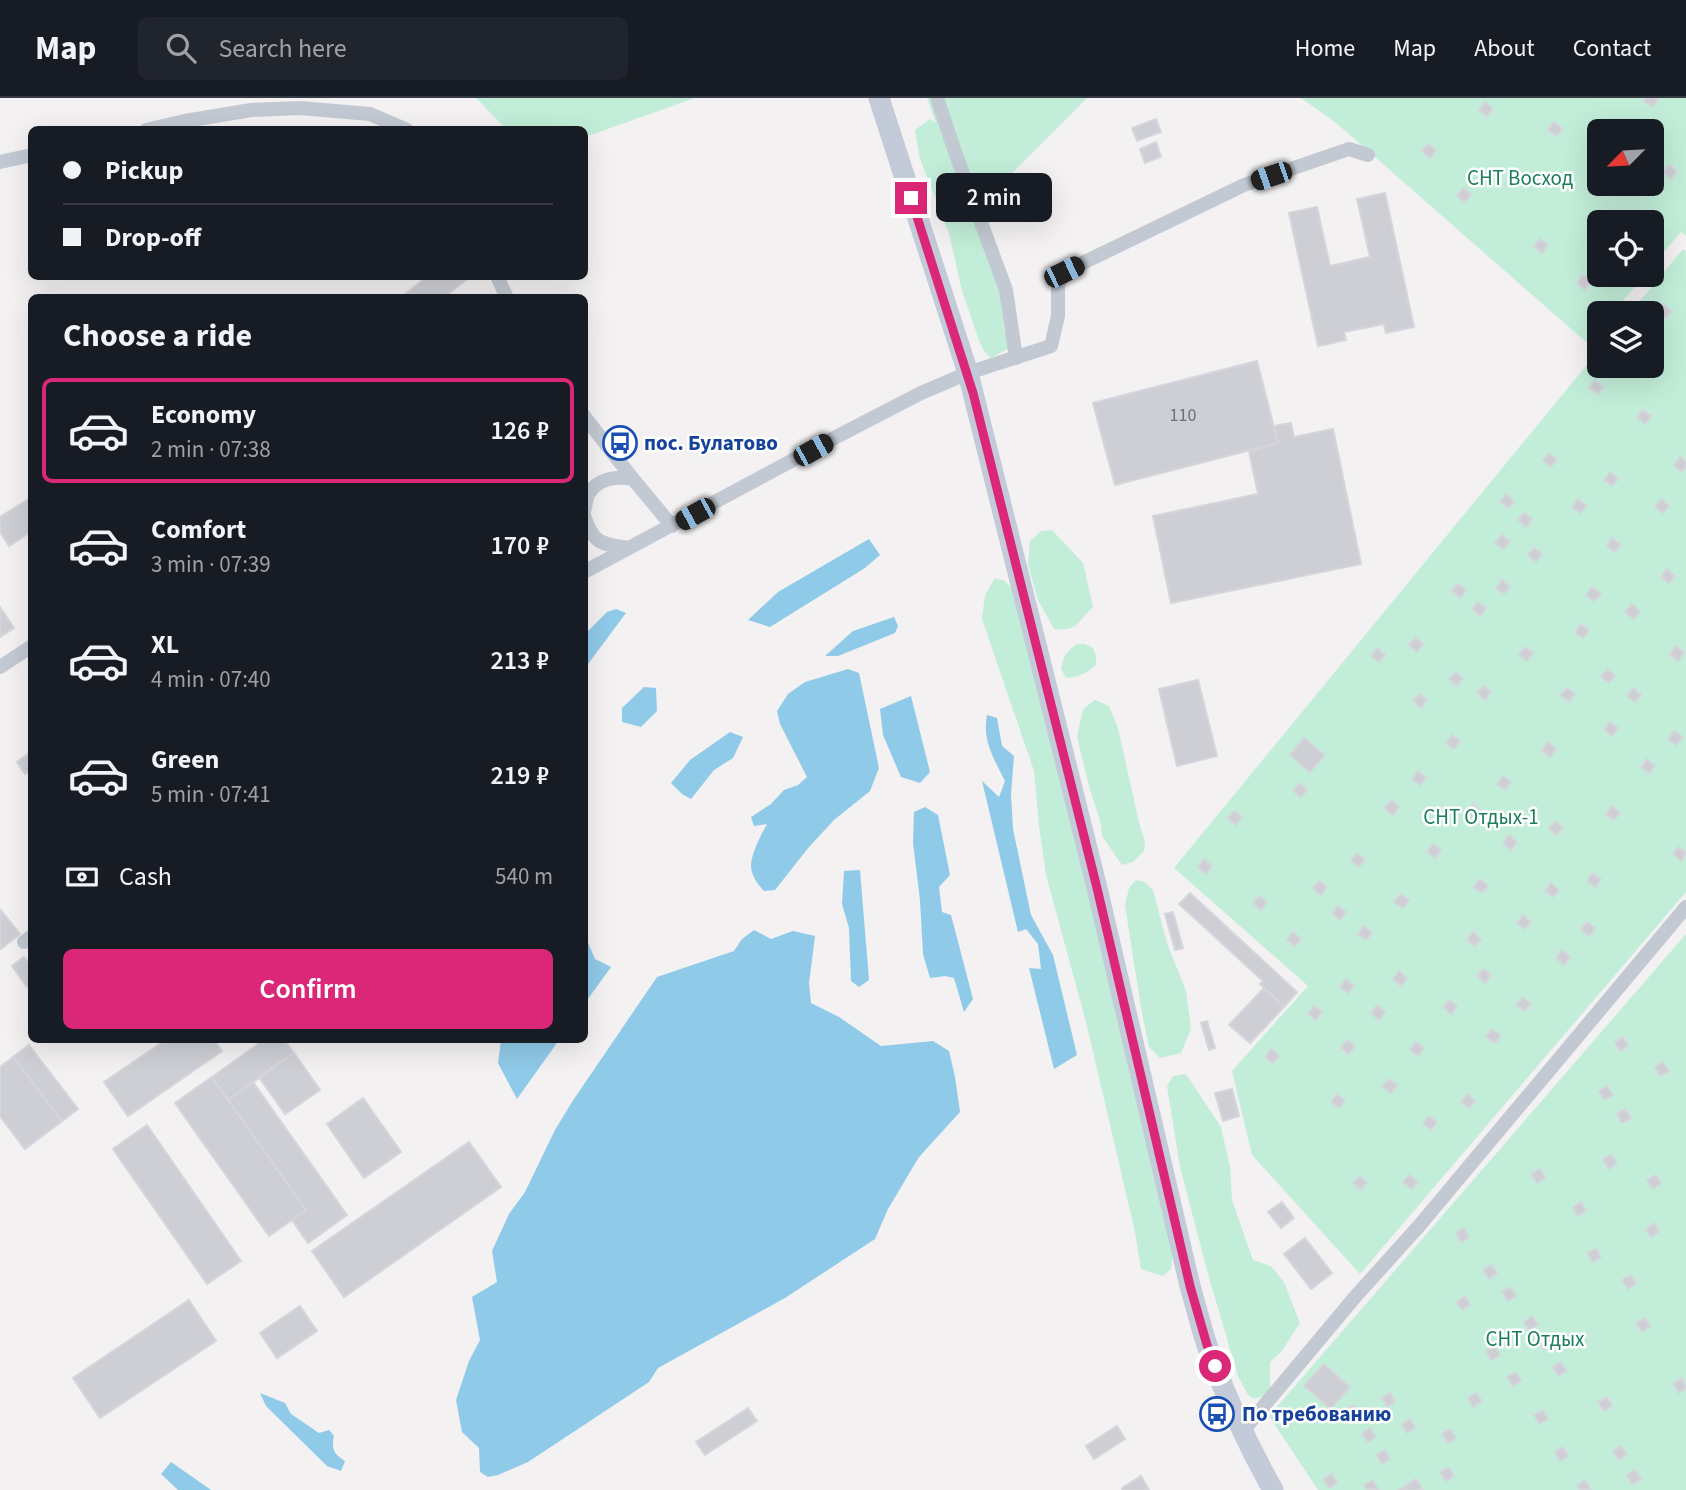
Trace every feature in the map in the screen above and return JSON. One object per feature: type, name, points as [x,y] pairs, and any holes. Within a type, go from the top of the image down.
[{"type":"main road","points":[[879,98],[968,373],[1093,875],[1190,1286],[1207,1345],[1242,1432],[1273,1490]]},
{"type":"street","points":[[937,98],[1006,290],[1016,358]]},
{"type":"street","points":[[163,126],[251,110],[300,108],[370,114],[398,126]]},
{"type":"street","points":[[588,570],[921,393],[968,373],[1051,346],[1058,316],[1058,285],[1064,272],[1244,185],[1349,149],[1368,155]]},
{"type":"street","points":[[0,162],[28,156]]},
{"type":"street","points":[[588,421],[672,526]]},
{"type":"street","points":[[588,498],[603,481],[620,477],[632,479]]},
{"type":"street","points":[[588,525],[590,531],[604,544],[629,548]]},
{"type":"street","points":[[0,667],[28,649]]},
{"type":"street","points":[[1242,1432],[1355,1297],[1419,1226],[1686,907]]},
{"type":"green space","points":[[476,98],[695,98],[588,136],[588,126],[503,126]]},
{"type":"green space","points":[[927,98],[1087,98],[971,214],[1001,296],[1009,348],[991,358],[980,343],[962,291],[949,233],[919,156],[915,130],[930,119],[936,123]]},
{"type":"green space","name":"СНТ Восход","points":[[1301,98],[1686,98],[1686,236],[1681,232],[1664,252],[1664,210],[1587,210],[1587,287],[1635,287],[1622,301],[1587,301],[1587,343],[1335,122]]},
{"type":"green space","name":"СНТ Отдых-1","points":[[1683,249],[1686,252],[1686,892],[1360,1274],[1252,1155],[1232,1071],[1308,986],[1174,868],[1587,365],[1587,378],[1664,378],[1664,301],[1640,301],[1652,287],[1664,287],[1664,272]]},
{"type":"green space","points":[[1052,530],[1083,563],[1093,607],[1077,625],[1062,630],[1054,629],[1038,600],[1028,564],[1030,541],[1041,531]]},
{"type":"green space","points":[[995,578],[1005,581],[1017,595],[1173,1248],[1171,1269],[1163,1276],[1141,1269],[1135,1232],[1086,1022],[1046,875],[1034,771],[982,619],[985,595]]},
{"type":"green space","points":[[1077,644],[1093,648],[1096,665],[1089,671],[1066,678],[1061,669],[1063,660]]},
{"type":"green space","points":[[1095,700],[1109,706],[1118,728],[1145,841],[1144,851],[1133,862],[1122,865],[1102,836],[1077,737],[1083,709]]},
{"type":"green space","points":[[1136,880],[1144,882],[1153,890],[1167,943],[1186,991],[1191,1029],[1181,1053],[1160,1058],[1149,1047],[1125,905],[1129,888]]},
{"type":"green space","name":"СНТ Отдых","points":[[1686,934],[1686,1490],[1318,1490],[1269,1416]]},
{"type":"green space","points":[[1186,1074],[1221,1127],[1230,1167],[1232,1200],[1253,1260],[1271,1266],[1284,1282],[1300,1323],[1282,1351],[1270,1362],[1270,1390],[1264,1396],[1254,1399],[1248,1395],[1238,1376],[1180,1167],[1167,1086],[1173,1076]]},
{"type":"water","points":[[869,539],[880,555],[865,568],[770,627],[748,620],[778,592]]},
{"type":"water","points":[[616,609],[626,613],[588,664],[588,631],[607,612]]},
{"type":"water","points":[[894,617],[898,626],[895,633],[838,656],[825,656],[853,631]]},
{"type":"water","points":[[848,669],[859,673],[879,768],[870,791],[834,820],[775,890],[764,891],[755,880],[751,861],[767,824],[754,826],[751,817],[771,804],[784,790],[798,785],[807,777],[780,724],[777,711],[788,694],[805,682]]},
{"type":"water","points":[[644,687],[656,688],[657,711],[641,727],[622,722],[622,708]]},
{"type":"water","points":[[911,696],[930,772],[920,783],[901,777],[883,735],[880,709]]},
{"type":"water","points":[[987,715],[997,718],[1002,746],[1014,756],[1011,794],[1013,829],[1031,915],[1053,955],[1077,1055],[1054,1069],[1029,968],[1041,969],[1038,944],[1026,929],[1018,932],[982,781],[999,797],[1005,781],[988,741]]},
{"type":"water","points":[[730,732],[743,737],[733,758],[714,770],[691,799],[682,794],[671,783],[690,760]]},
{"type":"water","points":[[925,807],[938,815],[950,875],[939,887],[942,912],[951,915],[973,999],[964,1012],[954,978],[930,978],[923,954],[913,843],[914,812]]},
{"type":"water","points":[[860,870],[869,980],[859,987],[851,981],[849,928],[842,904],[844,871]]},
{"type":"water","points":[[754,930],[771,939],[793,931],[815,936],[809,983],[811,1003],[839,1017],[881,1046],[933,1041],[949,1051],[960,1112],[919,1157],[888,1209],[875,1239],[785,1298],[658,1368],[649,1382],[528,1462],[488,1477],[480,1472],[479,1448],[462,1432],[456,1400],[469,1361],[480,1340],[472,1297],[497,1282],[492,1251],[509,1214],[525,1192],[555,1130],[572,1102],[657,977],[734,951],[742,939]]},
{"type":"water","points":[[588,942],[595,959],[611,967],[588,999]]},
{"type":"water","points":[[501,1043],[557,1043],[517,1099],[498,1063]]},
{"type":"water","points":[[260,1393],[285,1403],[291,1414],[319,1433],[329,1430],[334,1436],[334,1451],[345,1461],[341,1471],[327,1466],[266,1406]]},
{"type":"water","points":[[171,1462],[211,1490],[178,1490],[161,1474]]},
{"type":"building","points":[[1646,98],[1658,100],[1652,107],[1644,101]]},
{"type":"building","points":[[1485,102],[1493,109],[1487,116],[1479,110]]},
{"type":"building","points":[[1156,119],[1161,132],[1137,141],[1132,128]]},
{"type":"building","points":[[1554,122],[1563,129],[1556,136],[1548,130]]},
{"type":"building","points":[[1156,142],[1161,157],[1145,163],[1140,149]]},
{"type":"building","points":[[1428,144],[1436,150],[1430,158],[1422,151]]},
{"type":"building","points":[[1669,165],[1677,171],[1671,179],[1664,171]]},
{"type":"building","points":[[1463,188],[1471,194],[1465,202],[1457,196]]},
{"type":"building","points":[[1385,193],[1414,327],[1386,333],[1384,324],[1344,332],[1346,340],[1318,346],[1289,213],[1317,207],[1330,266],[1370,257],[1357,199]]},
{"type":"building","points":[[1540,239],[1548,245],[1542,253],[1534,246]]},
{"type":"building","points":[[1583,275],[1587,278],[1587,287],[1585,290],[1577,283]]},
{"type":"building","points":[[423,280],[466,280],[448,294],[405,294]]},
{"type":"building","points":[[1664,305],[1672,311],[1664,317]]},
{"type":"building","points":[[1257,361],[1278,443],[1115,485],[1093,403]]},
{"type":"building","points":[[1595,380],[1603,387],[1598,394],[1589,388]]},
{"type":"building","points":[[1643,410],[1651,416],[1645,424],[1637,417]]},
{"type":"building","points":[[1291,423],[1294,437],[1333,429],[1361,564],[1171,603],[1153,516],[1258,494],[1249,451],[1278,443],[1274,426]]},
{"type":"building","points":[[1549,453],[1557,459],[1551,467],[1543,460]]},
{"type":"building","points":[[1680,457],[1686,462],[1682,472],[1674,465]]},
{"type":"building","points":[[1610,472],[1618,479],[1612,486],[1604,480]]},
{"type":"building","points":[[1506,494],[1514,501],[1508,508],[1500,502]]},
{"type":"building","points":[[1578,499],[1587,506],[1580,513],[1572,507]]},
{"type":"building","points":[[1661,499],[1669,506],[1663,513],[1655,507]]},
{"type":"building","points":[[28,500],[28,534],[9,546],[0,532],[0,517]]},
{"type":"building","points":[[1524,513],[1532,519],[1526,527],[1518,520]]},
{"type":"building","points":[[1502,535],[1510,542],[1503,549],[1495,543]]},
{"type":"building","points":[[1612,538],[1621,545],[1615,552],[1607,546]]},
{"type":"building","points":[[1534,548],[1542,554],[1536,562],[1528,555]]},
{"type":"building","points":[[1667,569],[1675,576],[1669,583],[1661,577]]},
{"type":"building","points":[[1502,580],[1510,587],[1504,594],[1496,588]]},
{"type":"building","points":[[1458,584],[1466,590],[1461,598],[1452,591]]},
{"type":"building","points":[[1592,587],[1601,594],[1594,601],[1586,595]]},
{"type":"building","points":[[1478,602],[1486,608],[1480,616],[1472,609]]},
{"type":"building","points":[[1632,604],[1640,611],[1634,619],[1625,612]]},
{"type":"building","points":[[0,607],[14,628],[0,637]]},
{"type":"building","points":[[1581,624],[1589,631],[1583,638],[1575,632]]},
{"type":"building","points":[[1415,637],[1423,644],[1417,652],[1409,645]]},
{"type":"building","points":[[1676,646],[1684,653],[1678,661],[1670,654]]},
{"type":"building","points":[[1525,647],[1533,653],[1527,661],[1519,655]]},
{"type":"building","points":[[1377,648],[1385,655],[1379,662],[1371,656]]},
{"type":"building","points":[[1607,669],[1615,676],[1609,683],[1601,677]]},
{"type":"building","points":[[1455,672],[1463,678],[1457,686],[1449,679]]},
{"type":"building","points":[[1198,680],[1217,756],[1177,766],[1159,689]]},
{"type":"building","points":[[1483,686],[1491,692],[1485,700],[1477,693]]},
{"type":"building","points":[[1567,688],[1575,694],[1569,702],[1560,695]]},
{"type":"building","points":[[1633,688],[1641,695],[1635,702],[1627,696]]},
{"type":"building","points":[[1419,694],[1427,700],[1421,708],[1413,701]]},
{"type":"building","points":[[1610,722],[1618,728],[1612,736],[1604,729]]},
{"type":"building","points":[[1674,731],[1683,737],[1676,745],[1668,739]]},
{"type":"building","points":[[1452,735],[1460,741],[1454,749],[1446,743]]},
{"type":"building","points":[[1304,738],[1325,755],[1310,772],[1290,755]]},
{"type":"building","points":[[1548,742],[1556,749],[1550,757],[1542,750]]},
{"type":"building","points":[[28,754],[28,772],[25,774],[17,762]]},
{"type":"building","points":[[1647,759],[1655,766],[1649,773],[1641,767]]},
{"type":"building","points":[[1418,771],[1426,778],[1420,785],[1412,779]]},
{"type":"building","points":[[1503,776],[1511,782],[1505,790],[1497,784]]},
{"type":"building","points":[[1299,783],[1307,790],[1301,797],[1293,791]]},
{"type":"building","points":[[1391,800],[1399,807],[1393,815],[1384,808]]},
{"type":"building","points":[[1473,804],[1481,811],[1475,818],[1467,812]]},
{"type":"building","points":[[1612,806],[1620,813],[1614,820],[1606,814]]},
{"type":"building","points":[[1234,811],[1242,817],[1236,825],[1228,818]]},
{"type":"building","points":[[1555,821],[1563,827],[1557,835],[1549,829]]},
{"type":"building","points":[[1509,835],[1517,842],[1511,850],[1503,843]]},
{"type":"building","points":[[1433,844],[1441,850],[1435,858],[1427,851]]},
{"type":"building","points":[[1679,847],[1686,853],[1681,861],[1673,854]]},
{"type":"building","points":[[1357,853],[1365,860],[1359,867],[1351,861]]},
{"type":"building","points":[[1204,859],[1212,866],[1206,874],[1198,867]]},
{"type":"building","points":[[1593,873],[1601,879],[1595,887],[1587,881]]},
{"type":"building","points":[[1480,879],[1488,886],[1482,893],[1474,887]]},
{"type":"building","points":[[1319,881],[1327,887],[1321,895],[1313,888]]},
{"type":"building","points":[[1551,883],[1559,890],[1553,897],[1545,891]]},
{"type":"building","points":[[1190,893],[1297,992],[1284,1007],[1260,984],[1263,981],[1179,904]]},
{"type":"building","points":[[1401,894],[1409,900],[1403,908],[1394,902]]},
{"type":"building","points":[[1259,896],[1267,902],[1261,910],[1253,903]]},
{"type":"building","points":[[1338,906],[1346,912],[1340,920],[1332,913]]},
{"type":"building","points":[[0,909],[20,934],[1,949],[0,948]]},
{"type":"building","points":[[1173,912],[1183,948],[1175,950],[1165,914]]},
{"type":"building","points":[[1523,915],[1531,922],[1525,929],[1517,923]]},
{"type":"building","points":[[1587,922],[1595,928],[1589,936],[1581,929]]},
{"type":"building","points":[[1364,926],[1372,933],[1366,940],[1358,934]]},
{"type":"building","points":[[1293,932],[1301,939],[1295,946],[1287,940]]},
{"type":"building","points":[[1473,932],[1481,939],[1475,946],[1467,940]]},
{"type":"building","points":[[1562,950],[1570,957],[1564,965],[1556,958]]},
{"type":"building","points":[[24,957],[28,962],[28,986],[27,987],[12,966]]},
{"type":"building","points":[[1483,969],[1491,975],[1485,983],[1477,976]]},
{"type":"building","points":[[1399,971],[1407,978],[1401,986],[1393,979]]},
{"type":"building","points":[[1346,979],[1354,986],[1348,993],[1340,987]]},
{"type":"building","points":[[1264,988],[1284,1007],[1250,1043],[1229,1025]]},
{"type":"building","points":[[1523,997],[1531,1004],[1525,1011],[1516,1005]]},
{"type":"building","points":[[1449,1000],[1457,1006],[1451,1014],[1443,1007]]},
{"type":"building","points":[[1377,1005],[1385,1012],[1379,1020],[1371,1013]]},
{"type":"building","points":[[1314,1006],[1322,1012],[1316,1020],[1308,1014]]},
{"type":"building","points":[[1207,1021],[1215,1048],[1209,1050],[1201,1023]]},
{"type":"building","points":[[1492,1029],[1501,1036],[1495,1043],[1486,1037]]},
{"type":"building","points":[[1623,1037],[1628,1046],[1620,1051],[1615,1042]]},
{"type":"building","points":[[1347,1040],[1355,1046],[1349,1054],[1341,1048]]},
{"type":"building","points":[[1416,1042],[1424,1048],[1418,1056],[1410,1049]]},
{"type":"building","points":[[162,1043],[216,1043],[222,1051],[128,1116],[104,1082]]},
{"type":"building","points":[[260,1043],[286,1043],[294,1053],[228,1100],[212,1077]]},
{"type":"building","points":[[29,1045],[78,1109],[62,1121],[13,1057]]},
{"type":"building","points":[[1271,1049],[1279,1056],[1273,1063],[1265,1057]]},
{"type":"building","points":[[294,1053],[320,1090],[285,1114],[259,1077]]},
{"type":"building","points":[[13,1057],[62,1121],[25,1149],[0,1116],[0,1067]]},
{"type":"building","points":[[1663,1062],[1669,1071],[1660,1076],[1655,1067]]},
{"type":"building","points":[[212,1077],[306,1210],[269,1236],[175,1103]]},
{"type":"building","points":[[1389,1079],[1397,1085],[1391,1093],[1382,1086]]},
{"type":"building","points":[[253,1082],[347,1215],[308,1243],[292,1220],[306,1210],[228,1100]]},
{"type":"building","points":[[1607,1086],[1613,1095],[1604,1100],[1599,1091]]},
{"type":"building","points":[[1232,1089],[1239,1116],[1223,1121],[1215,1093]]},
{"type":"building","points":[[1337,1094],[1345,1101],[1339,1108],[1331,1102]]},
{"type":"building","points":[[1467,1094],[1475,1101],[1469,1108],[1461,1102]]},
{"type":"building","points":[[363,1098],[401,1152],[364,1178],[327,1124]]},
{"type":"building","points":[[1625,1109],[1631,1118],[1622,1123],[1617,1114]]},
{"type":"building","points":[[1429,1116],[1437,1122],[1431,1130],[1423,1123]]},
{"type":"building","points":[[147,1125],[241,1261],[207,1284],[113,1149]]},
{"type":"building","points":[[469,1142],[501,1187],[344,1297],[312,1251]]},
{"type":"building","points":[[1611,1154],[1617,1163],[1609,1169],[1603,1160]]},
{"type":"building","points":[[1540,1169],[1545,1178],[1537,1183],[1531,1174]]},
{"type":"building","points":[[1409,1175],[1418,1181],[1412,1189],[1403,1182]]},
{"type":"building","points":[[1656,1175],[1661,1183],[1653,1189],[1647,1180]]},
{"type":"building","points":[[1359,1176],[1367,1182],[1361,1190],[1353,1183]]},
{"type":"building","points":[[1282,1202],[1294,1218],[1281,1228],[1268,1212]]},
{"type":"building","points":[[1581,1202],[1586,1211],[1578,1216],[1573,1207]]},
{"type":"building","points":[[1654,1223],[1659,1232],[1651,1237],[1646,1229]]},
{"type":"building","points":[[1464,1228],[1469,1237],[1461,1242],[1456,1233]]},
{"type":"building","points":[[1305,1238],[1332,1273],[1311,1289],[1284,1254]]},
{"type":"building","points":[[1596,1248],[1601,1257],[1593,1262],[1587,1253]]},
{"type":"building","points":[[1491,1265],[1497,1273],[1489,1279],[1483,1270]]},
{"type":"building","points":[[1631,1275],[1636,1284],[1628,1289],[1622,1280]]},
{"type":"building","points":[[1510,1287],[1516,1296],[1508,1301],[1502,1292]]},
{"type":"building","points":[[1465,1296],[1470,1305],[1462,1310],[1456,1302]]},
{"type":"building","points":[[189,1300],[216,1341],[100,1418],[73,1378]]},
{"type":"building","points":[[300,1306],[317,1331],[277,1358],[260,1333]]},
{"type":"building","points":[[1532,1316],[1538,1325],[1529,1330],[1524,1322]]},
{"type":"building","points":[[1645,1318],[1650,1326],[1642,1332],[1636,1323]]},
{"type":"building","points":[[1547,1336],[1552,1345],[1544,1350],[1539,1341]]},
{"type":"building","points":[[1495,1346],[1500,1355],[1491,1360],[1486,1351]]},
{"type":"building","points":[[1561,1362],[1567,1371],[1558,1376],[1553,1367]]},
{"type":"building","points":[[1324,1364],[1350,1387],[1331,1409],[1304,1386]]},
{"type":"building","points":[[1516,1372],[1521,1381],[1513,1386],[1507,1377]]},
{"type":"building","points":[[1682,1378],[1686,1388],[1679,1393],[1673,1384]]},
{"type":"building","points":[[1390,1393],[1395,1402],[1387,1407],[1382,1398]]},
{"type":"building","points":[[1476,1393],[1482,1401],[1473,1407],[1468,1398]]},
{"type":"building","points":[[1607,1397],[1612,1406],[1604,1411],[1598,1402]]},
{"type":"building","points":[[1354,1405],[1360,1414],[1352,1419],[1346,1410]]},
{"type":"building","points":[[748,1408],[757,1421],[705,1455],[696,1442]]},
{"type":"building","points":[[1543,1410],[1548,1419],[1540,1424],[1534,1415]]},
{"type":"building","points":[[1410,1419],[1415,1427],[1407,1433],[1402,1424]]},
{"type":"building","points":[[1117,1426],[1125,1439],[1094,1459],[1086,1446]]},
{"type":"building","points":[[1370,1428],[1376,1437],[1368,1442],[1362,1434]]},
{"type":"building","points":[[1450,1429],[1456,1438],[1448,1443],[1442,1434]]},
{"type":"building","points":[[1621,1446],[1627,1454],[1619,1460],[1613,1451]]},
{"type":"building","points":[[1563,1447],[1568,1456],[1560,1461],[1555,1452]]},
{"type":"building","points":[[1385,1450],[1390,1459],[1382,1464],[1376,1455]]},
{"type":"building","points":[[1449,1467],[1454,1476],[1446,1481],[1440,1472]]},
{"type":"building","points":[[1635,1470],[1641,1479],[1632,1484],[1627,1475]]},
{"type":"building","points":[[1332,1474],[1337,1483],[1329,1488],[1323,1479]]},
{"type":"building","points":[[1141,1476],[1149,1490],[1123,1490],[1122,1488]]},
{"type":"building","points":[[1416,1479],[1423,1490],[1399,1490]]},
{"type":"building","points":[[1372,1480],[1378,1489],[1367,1490],[1364,1485]]},
{"type":"building","points":[[1585,1480],[1590,1489],[1580,1490],[1577,1485]]},
{"type":"place","name":"пос. Булатово","points":[[620,443]]},
{"type":"place","name":"По требованию","points":[[1217,1414]]},
{"type":"route","points":[[911,198],[968,373],[1097,888],[1190,1286],[1215,1366]]}]
